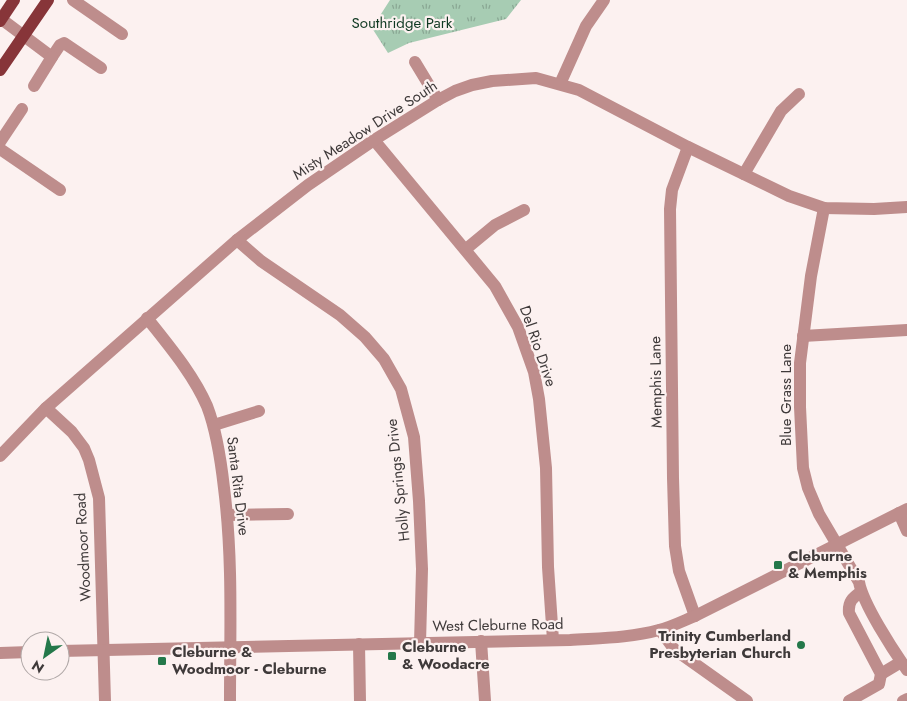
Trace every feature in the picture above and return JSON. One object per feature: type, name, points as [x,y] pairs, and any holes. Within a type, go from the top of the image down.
[{"type":"main road","points":[[0,19],[14,0]]},
{"type":"main road","points":[[0,70],[48,0]]},
{"type":"street","points":[[560,84],[582,34],[604,0]]},
{"type":"street","points":[[79,2],[122,34]]},
{"type":"street","points":[[0,19],[52,57]]},
{"type":"street","points":[[34,86],[60,44],[64,43],[102,68]]},
{"type":"street","points":[[415,62],[438,100]]},
{"type":"street","name":"Misty Meadow Drive South","points":[[0,456],[46,408],[237,240],[308,185],[374,140],[455,91],[492,81],[536,78],[560,84],[579,90],[688,147],[789,196],[824,208],[874,209],[907,207]]},
{"type":"street","points":[[744,174],[781,111],[799,94]]},
{"type":"street","points":[[0,142],[22,109]]},
{"type":"street","name":"Del Rio Drive","points":[[374,140],[495,286],[518,327],[536,381],[539,398],[546,468],[548,567],[553,640]]},
{"type":"street","name":"Memphis Lane","points":[[688,147],[672,190],[670,209],[673,478],[675,546],[680,571],[695,616]]},
{"type":"street","points":[[0,149],[60,190]]},
{"type":"street","name":"Blue Grass Lane","points":[[824,208],[811,276],[800,364],[803,468],[808,488],[819,514],[859,582],[861,592],[904,666]]},
{"type":"street","points":[[466,249],[495,225],[524,210]]},
{"type":"street","name":"Holly Springs Drive","points":[[237,240],[261,261],[340,316],[365,337],[384,360],[401,389],[414,437],[419,501],[422,569],[420,643]]},
{"type":"street","name":"Santa Rita Drive","points":[[147,318],[195,384],[214,425],[222,466],[228,515],[230,701]]},
{"type":"street","points":[[803,336],[907,330]]},
{"type":"street","name":"Woodmoor Road","points":[[46,408],[72,432],[84,448],[99,498],[105,701]]},
{"type":"street","points":[[214,425],[259,411]]},
{"type":"street","points":[[903,511],[907,531]]},
{"type":"street","name":"West Cleburne Road","points":[[70,651],[615,638],[660,630],[695,616],[903,511]]},
{"type":"street","points":[[228,515],[288,514]]},
{"type":"street","points":[[849,701],[879,684],[881,674],[849,613],[848,606],[851,599],[861,592]]},
{"type":"street","points":[[660,630],[674,649],[747,701]]},
{"type":"street","points":[[481,641],[485,701]]},
{"type":"street","points":[[359,644],[360,701]]},
{"type":"street","points":[[0,652],[20,652]]},
{"type":"street","points":[[881,674],[904,666]]},
{"type":"street","points":[[903,701],[907,699]]},
{"type":"green space","name":"Southridge Park","points":[[390,0],[521,0],[506,19],[409,43],[388,53],[372,28]]},
{"type":"place","name":"Cleburne & Memphis","points":[[778,565]]},
{"type":"place","name":"Trinity Cumberland Presbyterian Church","points":[[801,645]]},
{"type":"place","name":"Cleburne & Woodacre","points":[[392,656]]},
{"type":"place","name":"Cleburne & Woodmoor - Cleburne","points":[[162,661]]}]
